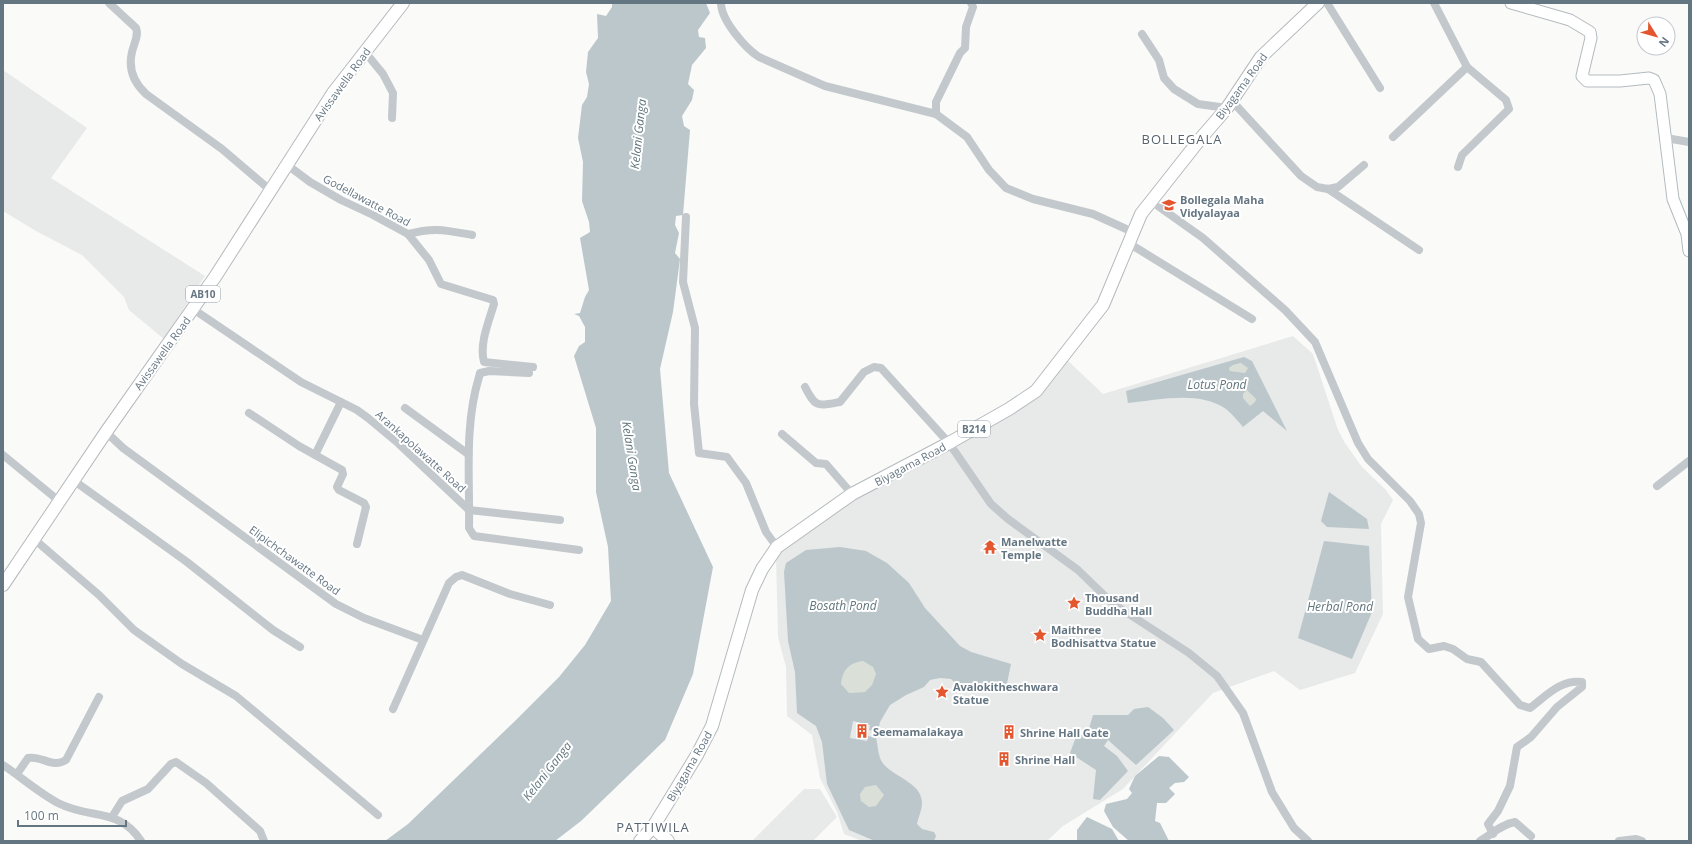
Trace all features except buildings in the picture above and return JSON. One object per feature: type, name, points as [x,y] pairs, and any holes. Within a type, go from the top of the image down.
[{"type":"main road","name":"Avissawella Road","points":[[3,585],[106,432],[193,309],[333,93],[403,3]]},
{"type":"main road","name":"Biyagama Road","points":[[640,841],[653,827],[697,755],[712,726],[752,590],[762,569],[777,547],[852,494],[949,443],[1025,400],[1043,383],[1103,305],[1130,244],[1141,214],[1201,138],[1230,105],[1261,57],[1318,3]]},
{"type":"main road","points":[[653,827],[668,841]]},
{"type":"street","points":[[109,3],[136,28],[138,33],[131,53],[131,71],[136,84],[146,94],[222,149],[270,190]]},
{"type":"street","points":[[721,3],[721,12],[725,19],[751,51],[759,57],[825,86],[936,114],[967,137],[989,170],[1006,188],[1033,200],[1087,212],[1135,232]]},
{"type":"street","points":[[936,114],[936,102],[960,53],[965,48],[966,27],[973,7],[971,3]]},
{"type":"street","points":[[1327,3],[1380,88]]},
{"type":"street","points":[[1434,3],[1467,67],[1506,100],[1510,109],[1462,155],[1458,167]]},
{"type":"street","points":[[1511,3],[1570,20],[1590,32],[1591,38],[1582,76],[1587,81],[1620,81],[1649,78],[1654,80],[1660,94],[1672,199],[1687,234],[1689,250]]},
{"type":"street","points":[[1142,34],[1159,60],[1164,78],[1174,89],[1198,104],[1230,105],[1301,176],[1317,187],[1328,189],[1338,187],[1364,165]]},
{"type":"street","points":[[365,52],[384,74],[393,93],[392,118]]},
{"type":"street","points":[[1393,138],[1467,67]]},
{"type":"street","points":[[1666,138],[1689,142]]},
{"type":"street","name":"Godellawatte Road","points":[[286,164],[310,182],[408,234],[429,260],[441,284],[493,300],[494,304],[485,335],[483,356],[484,362],[531,370],[489,371],[480,373],[470,426],[468,454]]},
{"type":"street","points":[[1328,189],[1419,250]]},
{"type":"street","points":[[1151,201],[1203,238],[1285,310],[1315,342],[1358,443],[1368,459],[1410,501],[1419,514],[1421,523],[1408,597],[1418,639],[1429,648],[1444,646],[1453,649],[1467,659],[1482,662],[1520,705],[1530,708],[1558,686],[1571,681],[1582,682],[1582,687],[1557,707],[1531,737],[1517,747],[1510,786],[1498,811],[1488,824],[1493,834]]},
{"type":"street","points":[[686,217],[683,282],[695,328],[694,397],[699,453],[727,457],[746,483],[766,532],[777,547]]},
{"type":"street","points":[[408,234],[426,229],[440,229],[472,235]]},
{"type":"street","points":[[1130,244],[1252,320]]},
{"type":"street","name":"Arankapolawatte Road","points":[[193,309],[301,382],[357,410],[385,431],[469,510]]},
{"type":"street","points":[[805,387],[813,402],[821,406],[840,402],[864,372],[874,366],[881,368],[949,443],[991,504],[1008,519],[1078,570],[1112,603],[1189,653],[1217,676],[1243,713],[1272,792],[1294,828],[1308,841]]},
{"type":"street","points":[[315,455],[341,402]]},
{"type":"street","points":[[405,408],[468,454],[469,528],[470,532],[474,536],[579,550]]},
{"type":"street","points":[[249,413],[315,455],[342,470],[337,487],[339,490],[364,503],[366,507],[357,544]]},
{"type":"street","name":"Elipichchawatte Road","points":[[106,432],[124,448],[164,478],[336,604],[370,620],[423,640]]},
{"type":"street","points":[[782,434],[816,463],[826,464],[852,494]]},
{"type":"street","points":[[3,455],[59,501]]},
{"type":"street","points":[[1657,486],[1689,461]]},
{"type":"street","points":[[73,480],[193,566],[273,630],[300,647]]},
{"type":"street","points":[[469,510],[560,520]]},
{"type":"street","points":[[34,539],[144,637],[182,664],[236,696],[378,815]]},
{"type":"street","points":[[393,709],[449,583],[456,577],[462,576],[510,594],[550,605]]},
{"type":"street","points":[[17,774],[28,758],[33,757],[55,764],[66,760],[99,697]]},
{"type":"street","points":[[112,817],[122,801],[148,789],[171,764],[176,762],[206,782],[260,831],[264,841]]},
{"type":"street","points":[[3,764],[57,802],[79,812],[112,817],[128,825],[142,841]]},
{"type":"street","points":[[1480,841],[1493,834],[1506,823],[1515,822],[1532,836]]},
{"type":"street","points":[[1619,841],[1636,839],[1642,841]]},
{"type":"shaded area","points":[[3,70],[87,128],[51,178],[205,276],[164,339],[129,310],[124,297],[82,255],[36,231],[3,211]]},
{"type":"shaded area","points":[[1293,336],[1313,354],[1338,430],[1345,443],[1362,467],[1386,490],[1393,500],[1381,524],[1383,614],[1355,673],[1300,690],[1274,671],[1213,693],[1123,789],[1063,826],[1047,841],[862,841],[844,834],[837,812],[820,778],[812,735],[787,716],[786,667],[778,637],[776,555],[853,496],[1010,411],[1065,358],[1103,394]]},
{"type":"shaded area","points":[[1242,363],[1248,368],[1245,373],[1230,371],[1229,368],[1233,365]]},
{"type":"shaded area","points":[[1247,389],[1256,399],[1250,406],[1243,398],[1243,394]]},
{"type":"shaded area","points":[[863,661],[873,667],[876,674],[872,685],[866,692],[849,693],[841,684],[843,674],[853,663]]},
{"type":"shaded area","points":[[876,785],[884,795],[876,807],[869,807],[861,801],[860,794],[865,787]]},
{"type":"shaded area","points":[[804,789],[820,789],[837,817],[813,841],[752,841]]},
{"type":"water","name":"Kelani Ganga","points":[[612,3],[706,3],[710,13],[698,30],[699,37],[705,38],[706,48],[692,65],[688,84],[694,90],[692,100],[682,116],[684,126],[690,130],[683,215],[676,216],[675,225],[679,233],[675,253],[680,259],[673,312],[660,369],[669,473],[713,567],[693,674],[665,740],[581,821],[555,841],[385,841],[408,824],[559,677],[585,645],[611,601],[608,547],[596,492],[596,428],[574,356],[579,346],[585,342],[585,327],[579,316],[574,314],[580,313],[589,290],[580,238],[590,232],[589,222],[582,201],[583,162],[578,138],[582,105],[587,97],[589,84],[586,72],[588,52],[598,38],[597,14],[606,16],[612,7]]},
{"type":"water","name":"Lotus Pond","points":[[1244,357],[1252,361],[1287,431],[1263,411],[1243,427],[1233,415],[1216,403],[1191,398],[1178,398],[1128,403],[1126,391]],"holes":[[[1241,363],[1248,368],[1245,373],[1230,371],[1229,368],[1233,365]],[[1247,390],[1256,399],[1250,406],[1243,398],[1243,394]]]},
{"type":"water","points":[[1329,492],[1367,519],[1369,529],[1327,527],[1321,521]]},
{"type":"water","name":"Herbal Pond","points":[[1324,541],[1369,546],[1372,612],[1352,659],[1298,638]]},
{"type":"water","name":"Bosath Pond","points":[[840,547],[866,551],[887,563],[909,583],[925,608],[960,646],[971,652],[1011,664],[1005,693],[972,684],[969,688],[959,687],[951,679],[940,678],[930,680],[924,687],[906,695],[890,705],[880,722],[878,732],[869,730],[870,725],[853,721],[850,738],[867,741],[868,736],[876,738],[882,762],[892,772],[906,780],[917,790],[921,796],[922,803],[917,824],[922,829],[934,832],[936,836],[934,841],[875,841],[849,830],[827,784],[822,742],[816,726],[797,713],[795,672],[788,641],[784,572],[786,563],[806,550]],"holes":[[[863,661],[873,667],[876,674],[872,685],[865,692],[849,693],[841,684],[843,675],[850,665]],[[876,785],[884,795],[876,806],[869,807],[861,801],[860,794],[865,787]]]},
{"type":"water","points":[[1148,707],[1163,718],[1174,730],[1136,765],[1108,740],[1104,746],[1117,756],[1128,771],[1100,800],[1093,799],[1096,770],[1070,753],[1076,737],[1088,732],[1093,715],[1128,715],[1134,709]]},
{"type":"water","points":[[1159,756],[1169,757],[1189,777],[1184,782],[1175,783],[1169,788],[1175,794],[1166,803],[1157,803],[1155,821],[1160,823],[1169,841],[1129,841],[1113,827],[1104,811],[1106,804],[1127,799],[1132,793],[1129,789],[1135,776]]},
{"type":"water","points":[[1087,817],[1112,829],[1119,841],[1077,841],[1077,830]]},
{"type":"place","name":"Bollegala Maha Vidyalayaa","points":[[1169,205]]},
{"type":"place","name":"Manelwatte Temple","points":[[990,547]]},
{"type":"place","name":"Thousand Buddha Hall","points":[[1074,603]]},
{"type":"place","name":"Maithree Bodhisattva Statue","points":[[1040,635]]},
{"type":"place","name":"Avalokitheschwara Statue","points":[[942,692]]},
{"type":"place","name":"Seemamalakaya","points":[[862,731]]},
{"type":"place","name":"Shrine Hall Gate","points":[[1009,732]]},
{"type":"place","name":"Shrine Hall","points":[[1004,759]]},
{"type":"district","name":"BOLLEGALA","points":[[1182,139]]},
{"type":"district","name":"PATTIWILA","points":[[653,827]]}]
